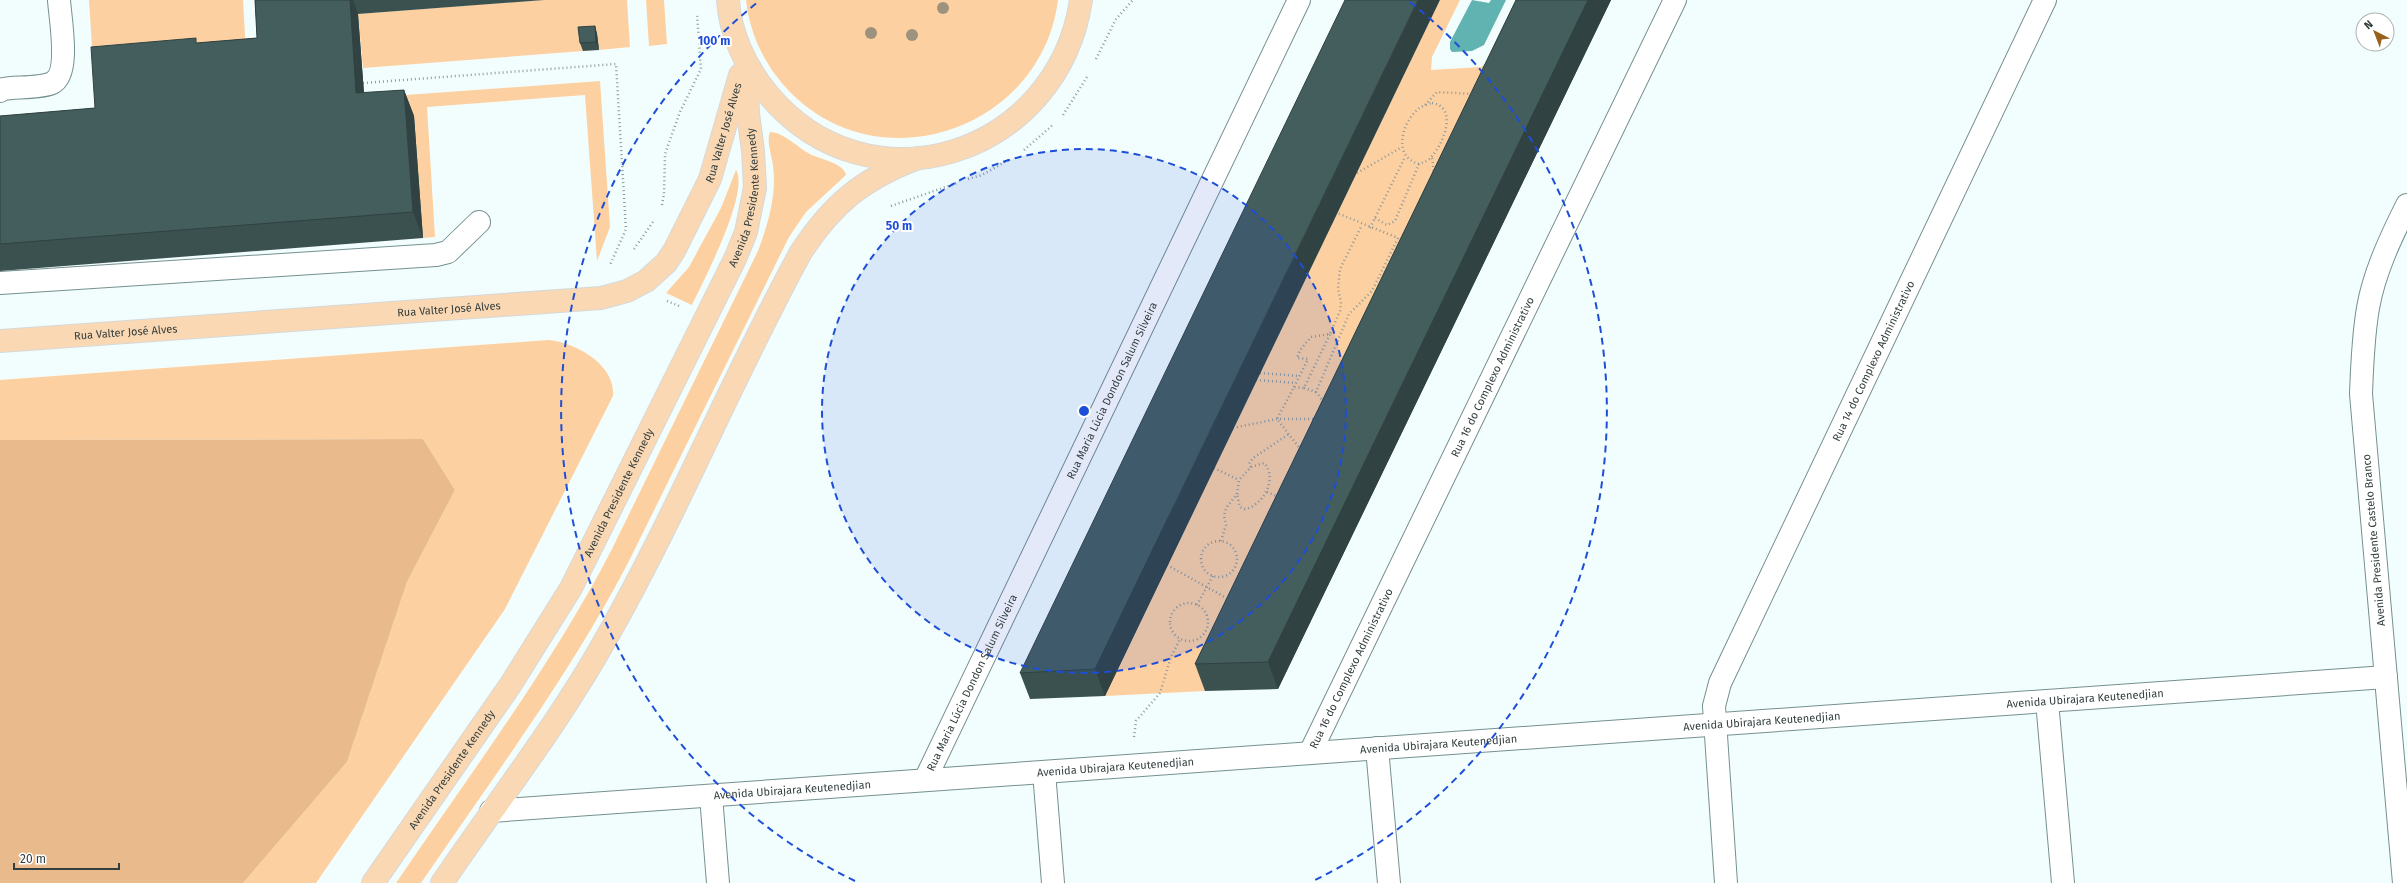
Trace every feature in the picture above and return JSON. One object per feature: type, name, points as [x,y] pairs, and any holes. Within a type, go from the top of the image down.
[{"type":"main road","points":[[728,0],[734,32],[745,60],[760,85],[777,105],[796,122],[818,136],[841,147],[866,155],[892,158],[918,158]]},
{"type":"main road","points":[[442,883],[569,700],[607,638],[801,252],[826,218],[862,185],[886,170],[918,158],[962,148],[1003,129],[1026,110],[1046,88],[1062,63],[1074,35],[1082,0]]},
{"type":"main road","name":"Rua Valter José Alves","points":[[0,341],[601,298],[616,295],[646,281],[666,263],[674,251],[710,179],[745,60]]},
{"type":"main road","name":"Avenida Presidente Kennedy","points":[[373,883],[511,684],[571,588],[735,260],[746,232],[755,188],[745,60]]},
{"type":"street","points":[[0,91],[3,89],[52,84],[59,78],[64,66],[59,0]]},
{"type":"street","points":[[1074,35],[1092,0]]},
{"type":"street","name":"Rua Maria Lúcia Dondon Salum Silveira","points":[[925,780],[1299,0]]},
{"type":"street","name":"Rua 16 do Complexo Administrativo","points":[[1310,753],[1675,0]]},
{"type":"street","name":"Rua 14 do Complexo Administrativo","points":[[1726,883],[1714,724],[1714,706],[1720,683],[2045,0]]},
{"type":"street","name":"Avenida Presidente Castelo Branco","points":[[2404,883],[2361,394],[2362,354],[2368,307],[2382,262],[2407,204]]},
{"type":"street","points":[[0,283],[436,256],[448,252],[479,222]]},
{"type":"street","name":"Avenida Ubirajara Keutenedjian","points":[[491,811],[2386,677]]},
{"type":"street","points":[[2047,700],[2063,883]]},
{"type":"street","points":[[1377,748],[1389,883]]},
{"type":"street","points":[[1044,772],[1053,883]]},
{"type":"street","points":[[711,796],[718,883]]},
{"type":"path","points":[[363,83],[616,64],[626,229],[609,267],[616,295]]},
{"type":"path","points":[[1425,105],[1436,92],[1479,94]]},
{"type":"path","points":[[1432,102],[1438,104],[1447,114],[1448,123],[1438,150],[1432,158],[1419,164],[1410,162],[1405,157],[1402,147],[1404,132],[1410,120],[1418,109],[1425,105],[1432,102]]},
{"type":"path","points":[[1356,173],[1402,147]]},
{"type":"path","points":[[1370,228],[1405,157]]},
{"type":"path","points":[[1432,158],[1436,181]]},
{"type":"path","points":[[1374,218],[1387,225],[1395,222],[1419,164]]},
{"type":"path","points":[[1316,392],[1349,314],[1372,291],[1398,238],[1362,225],[1337,213]]},
{"type":"path","points":[[1304,388],[1340,311],[1341,302],[1338,289],[1340,269],[1362,225]]},
{"type":"path","points":[[1277,418],[1297,383],[1308,359],[1298,358],[1305,342],[1311,337],[1330,334]]},
{"type":"path","points":[[1260,373],[1300,376]]},
{"type":"path","points":[[1256,380],[1297,383]]},
{"type":"path","points":[[1294,388],[1304,388],[1316,392],[1328,408]]},
{"type":"path","points":[[1277,418],[1302,453]]},
{"type":"path","points":[[1233,428],[1277,418],[1321,419]]},
{"type":"path","points":[[1250,467],[1249,464],[1253,458],[1289,434]]},
{"type":"path","points":[[1261,462],[1266,466],[1270,478],[1267,492],[1255,504],[1245,509],[1240,507],[1237,494],[1239,480],[1250,467],[1261,462]]},
{"type":"path","points":[[1214,468],[1239,480]]},
{"type":"path","points":[[1267,492],[1281,497]]},
{"type":"path","points":[[1221,541],[1226,525],[1224,516],[1226,508],[1237,494]]},
{"type":"path","points":[[1221,541],[1231,544],[1237,553],[1237,563],[1232,573],[1223,577],[1213,576],[1204,570],[1201,560],[1204,550],[1211,543],[1221,541]]},
{"type":"path","points":[[1167,565],[1232,601]]},
{"type":"path","points":[[1197,605],[1213,576]]},
{"type":"path","points":[[1188,603],[1197,605],[1205,611],[1208,620],[1206,630],[1199,638],[1190,641],[1180,639],[1173,632],[1170,623],[1172,613],[1178,606],[1188,603]]},
{"type":"path","points":[[1136,765],[1134,732],[1136,721],[1160,693],[1171,657],[1180,639]]},
{"type":"shaded area","points":[[89,0],[243,0],[246,52],[93,63]]},
{"type":"shaded area","points":[[541,0],[627,0],[630,47],[599,50],[597,34],[583,51],[363,68],[358,14]]},
{"type":"shaded area","points":[[646,0],[664,0],[667,44],[649,46]]},
{"type":"shaded area","points":[[746,0],[1058,0],[1045,46],[1020,84],[986,113],[946,131],[903,138],[859,133],[817,114],[781,82],[768,64],[753,33]]},
{"type":"shaded area","points":[[1440,0],[1460,0],[1432,57],[1431,70],[1481,67],[1496,55],[1312,470],[1205,691],[1105,696]]},
{"type":"shaded area","points":[[600,81],[610,227],[597,261],[585,95],[427,107],[435,237],[423,238],[414,117],[364,98]]},
{"type":"shaded area","points":[[770,132],[781,135],[812,155],[837,165],[845,171],[846,175],[806,212],[789,237],[629,561],[582,644],[556,685],[503,765],[421,883],[396,883],[536,679],[611,551],[758,251],[773,198],[774,177],[769,144]]},
{"type":"shaded area","points":[[736,170],[739,181],[737,197],[731,216],[714,258],[692,305],[666,293],[689,267],[721,208]]},
{"type":"shaded area","points":[[548,340],[570,345],[581,350],[601,365],[608,374],[612,384],[613,396],[505,609],[316,883],[243,883],[347,762],[407,582],[455,490],[423,439],[0,440],[0,380]]},
{"type":"shaded area","points":[[423,439],[455,490],[407,582],[347,762],[243,883],[0,883],[0,440]]},
{"type":"water","points":[[1472,0],[1489,3],[1491,0],[1506,0],[1484,45],[1472,51],[1452,52],[1450,49],[1450,42]]},
{"type":"building","points":[[255,0],[350,0],[356,93],[404,90],[413,212],[0,244],[0,116],[95,108],[91,47],[196,38],[196,43],[257,38]]},
{"type":"building","points":[[1345,0],[1418,0],[1095,669],[1020,673]]},
{"type":"building","points":[[1516,0],[1588,0],[1268,662],[1195,664]]},
{"type":"building","points":[[595,26],[596,42],[580,43],[578,27]]}]
